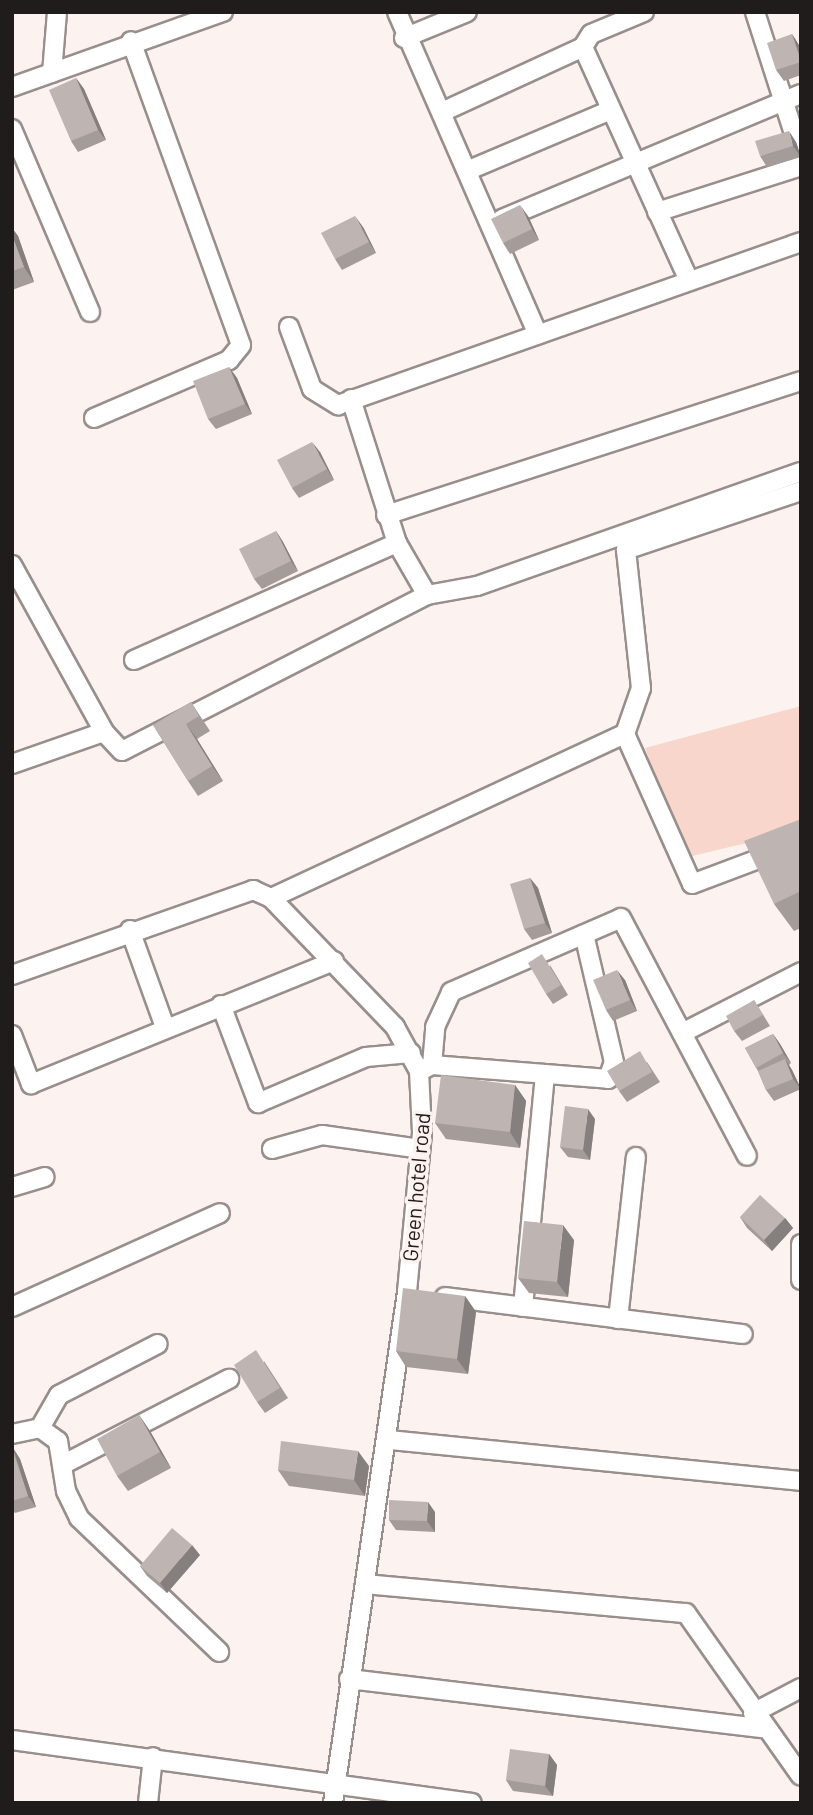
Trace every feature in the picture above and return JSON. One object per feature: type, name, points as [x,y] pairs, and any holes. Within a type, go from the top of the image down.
[{"type":"street","points":[[52,73],[57,12]]},
{"type":"street","points":[[12,88],[131,41],[223,12]]},
{"type":"street","points":[[397,12],[404,38],[469,170],[538,334]]},
{"type":"street","points":[[404,38],[467,12]]},
{"type":"street","points":[[442,112],[583,47],[590,34],[644,12]]},
{"type":"street","points":[[755,12],[801,155]]},
{"type":"street","points":[[94,418],[229,360],[241,345],[131,41]]},
{"type":"street","points":[[583,47],[689,281]]},
{"type":"street","points":[[492,223],[634,160],[801,94]]},
{"type":"street","points":[[469,170],[611,110]]},
{"type":"street","points":[[12,130],[90,312]]},
{"type":"street","points":[[657,212],[801,166]]},
{"type":"street","points":[[289,327],[316,396],[330,405],[801,242]]},
{"type":"street","points":[[386,514],[801,381]]},
{"type":"street","points":[[352,399],[397,543],[427,595]]},
{"type":"street","points":[[12,565],[114,749],[133,746],[427,595],[477,586],[801,472]]},
{"type":"street","points":[[801,491],[626,550],[641,688],[625,734],[692,884],[801,843]]},
{"type":"street","points":[[134,660],[397,543]]},
{"type":"street","points":[[12,764],[103,732]]},
{"type":"street","points":[[12,975],[234,891],[253,890],[271,898],[625,734]]},
{"type":"street","name":"Green hotel road","points":[[271,898],[334,961],[426,1068],[407,1292],[390,1440],[349,1679],[333,1803]]},
{"type":"street","points":[[584,934],[613,1074],[601,1080],[426,1068],[435,1027],[451,992],[584,934],[621,918],[747,1156]]},
{"type":"street","points":[[130,930],[165,1027]]},
{"type":"street","points":[[12,1035],[31,1084],[165,1027],[334,961]]},
{"type":"street","points":[[682,1033],[801,972]]},
{"type":"street","points":[[221,1005],[258,1103],[366,1057],[411,1053]]},
{"type":"street","points":[[523,1307],[545,1076]]},
{"type":"street","points":[[272,1149],[322,1135],[420,1149]]},
{"type":"street","points":[[618,1319],[636,1157]]},
{"type":"street","points":[[12,1187],[45,1177]]},
{"type":"street","points":[[12,1307],[220,1213]]},
{"type":"street","points":[[801,1244],[796,1266],[801,1280]]},
{"type":"street","points":[[407,1292],[743,1334]]},
{"type":"street","points":[[40,1428],[59,1395],[158,1344]]},
{"type":"street","points":[[64,1464],[229,1379]]},
{"type":"street","points":[[12,1434],[40,1428],[58,1441],[79,1518],[219,1653]]},
{"type":"street","points":[[390,1440],[801,1481]]},
{"type":"street","points":[[365,1584],[680,1610],[757,1721],[801,1776]]},
{"type":"street","points":[[349,1679],[757,1721],[801,1688]]},
{"type":"street","points":[[12,1741],[153,1757],[472,1803]]},
{"type":"street","points":[[148,1803],[153,1757]]},
{"type":"shaded area","points":[[801,706],[801,830],[684,858],[645,748]]},
{"type":"building","points":[[792,34],[801,62],[776,70],[767,43]]},
{"type":"building","points":[[76,78],[98,130],[71,141],[49,90]]},
{"type":"building","points":[[789,131],[793,146],[760,156],[755,141]]},
{"type":"building","points":[[520,205],[532,229],[503,243],[491,219]]},
{"type":"building","points":[[355,216],[369,242],[335,259],[321,233]]},
{"type":"building","points":[[12,235],[24,267],[12,271]]},
{"type":"building","points":[[229,367],[245,404],[208,419],[193,381]]},
{"type":"building","points":[[312,442],[327,469],[292,488],[277,460]]},
{"type":"building","points":[[276,531],[291,561],[254,579],[239,549]]},
{"type":"building","points":[[191,702],[199,716],[186,724],[212,766],[188,781],[153,725]]},
{"type":"building","points":[[801,819],[801,891],[774,904],[744,841]]},
{"type":"building","points":[[530,878],[545,923],[524,929],[510,884]]},
{"type":"building","points":[[542,954],[561,985],[546,994],[528,963]]},
{"type":"building","points":[[617,970],[630,1000],[606,1010],[593,980]]},
{"type":"building","points":[[754,1000],[763,1015],[734,1031],[726,1016]]},
{"type":"building","points":[[773,1034],[783,1053],[756,1068],[745,1048]]},
{"type":"building","points":[[640,1051],[652,1072],[619,1091],[607,1071]]},
{"type":"building","points":[[785,1059],[793,1079],[766,1090],[758,1071]]},
{"type":"building","points":[[441,1075],[515,1085],[510,1132],[435,1123]]},
{"type":"building","points":[[565,1106],[588,1109],[583,1150],[560,1147]]},
{"type":"building","points":[[760,1195],[785,1218],[764,1240],[740,1217]]},
{"type":"building","points":[[524,1221],[563,1225],[557,1282],[518,1278]]},
{"type":"building","points":[[403,1288],[465,1296],[457,1359],[396,1351]]},
{"type":"building","points":[[256,1350],[280,1388],[257,1402],[234,1365]]},
{"type":"building","points":[[139,1415],[160,1452],[117,1476],[97,1439]]},
{"type":"building","points":[[281,1441],[358,1451],[354,1480],[278,1470]]},
{"type":"building","points":[[12,1448],[28,1496],[12,1501]]},
{"type":"building","points":[[389,1500],[428,1502],[427,1521],[389,1520]]},
{"type":"building","points":[[172,1528],[192,1545],[160,1583],[140,1566]]},
{"type":"building","points":[[510,1749],[549,1754],[545,1786],[506,1780]]}]
